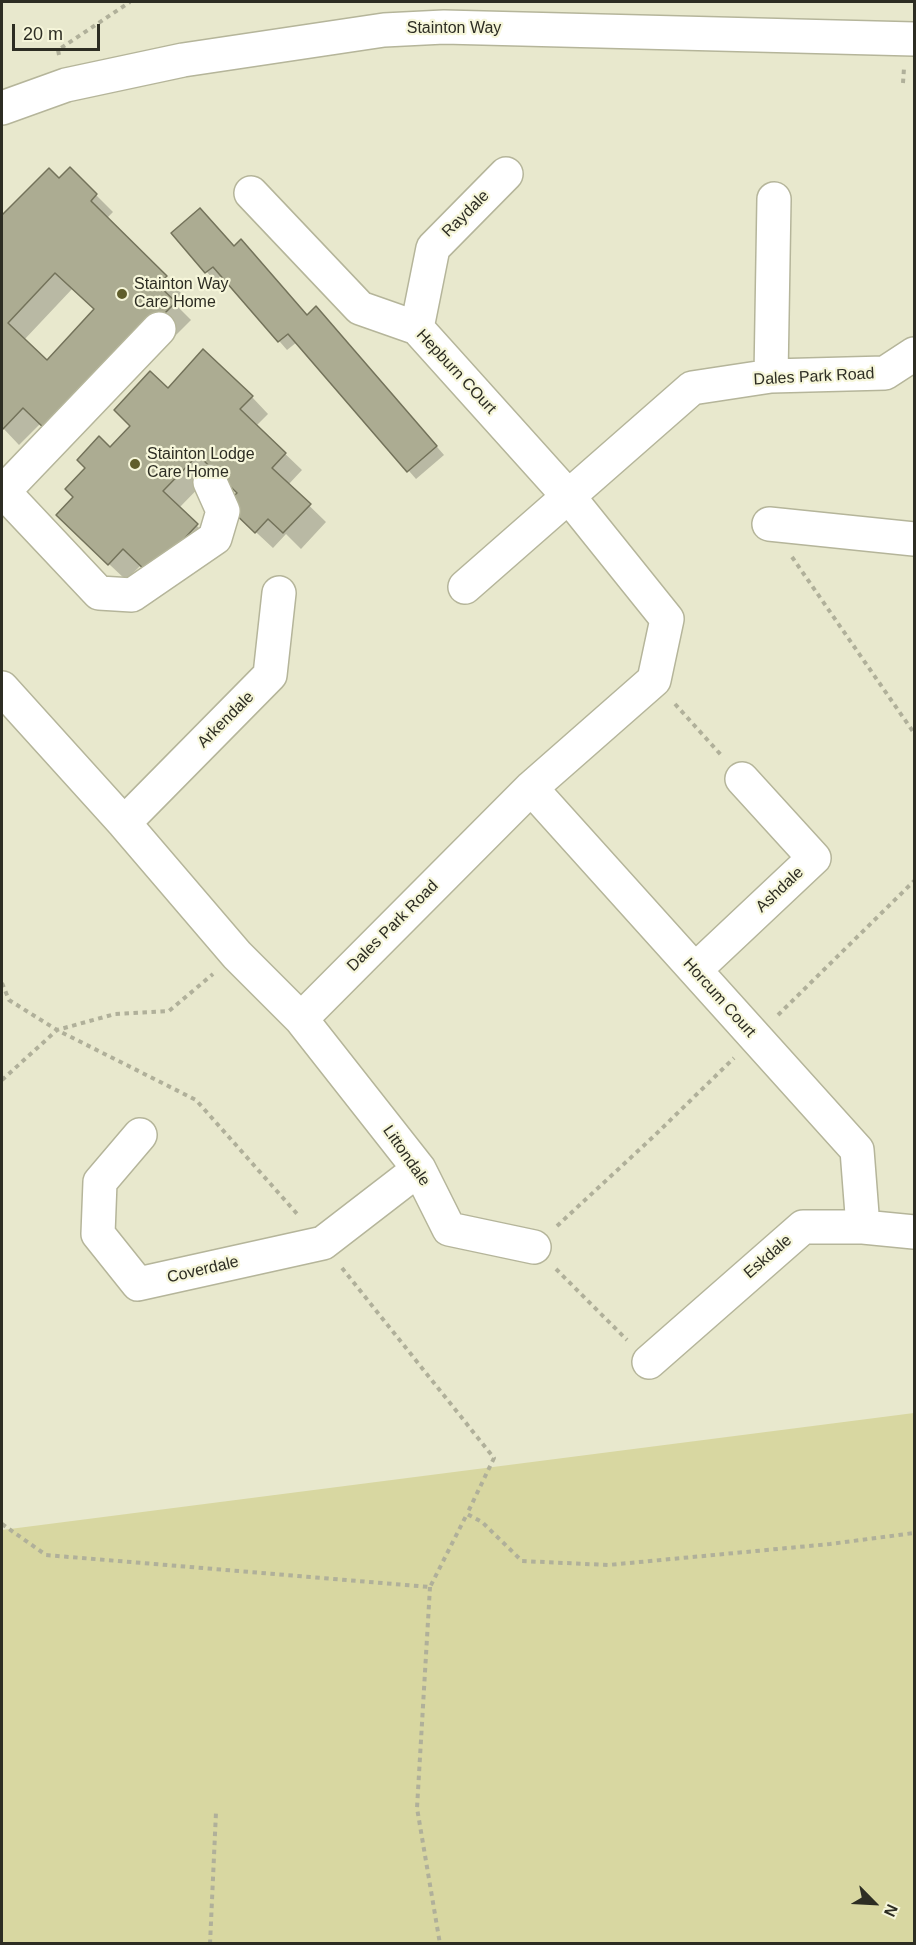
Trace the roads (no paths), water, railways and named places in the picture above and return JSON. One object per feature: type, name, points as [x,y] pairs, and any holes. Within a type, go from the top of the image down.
[{"type":"street","name":"Stainton Way","points":[[2,108],[66,84],[384,16],[444,27],[915,39]]},
{"type":"street","name":"Raydale","points":[[417,327],[433,248],[506,174]]},
{"type":"street","name":"Hepburn COurt","points":[[251,193],[360,308],[417,327],[569,497]]},
{"type":"street","points":[[771,376],[774,199]]},
{"type":"street","points":[[159,329],[2,491],[99,593],[132,595],[215,538],[223,511],[210,482]]},
{"type":"street","name":"Dales Park Road","points":[[465,587],[692,388],[771,376],[885,374],[915,354]]},
{"type":"street","name":"Dales Park Road","points":[[301,1019],[531,788],[654,680],[667,619],[569,497]]},
{"type":"street","points":[[769,524],[915,539]]},
{"type":"street","name":"Arkendale","points":[[124,823],[270,675],[279,593]]},
{"type":"street","points":[[2,688],[124,823],[237,955],[301,1019]]},
{"type":"street","name":"Ashdale","points":[[695,970],[814,858],[742,779]]},
{"type":"street","name":"Horcum Court","points":[[531,788],[857,1150],[863,1227]]},
{"type":"street","name":"Littondale","points":[[301,1019],[419,1169],[449,1229],[534,1247]]},
{"type":"street","name":"Coverdale","points":[[140,1135],[100,1182],[98,1234],[138,1284],[323,1243],[419,1169]]},
{"type":"street","name":"Eskdale","points":[[649,1362],[803,1227],[863,1227],[915,1232]]},
{"type":"place","name":"Stainton Way Care Home","points":[[122,294]]},
{"type":"place","name":"Stainton Lodge Care Home","points":[[135,464]]}]
